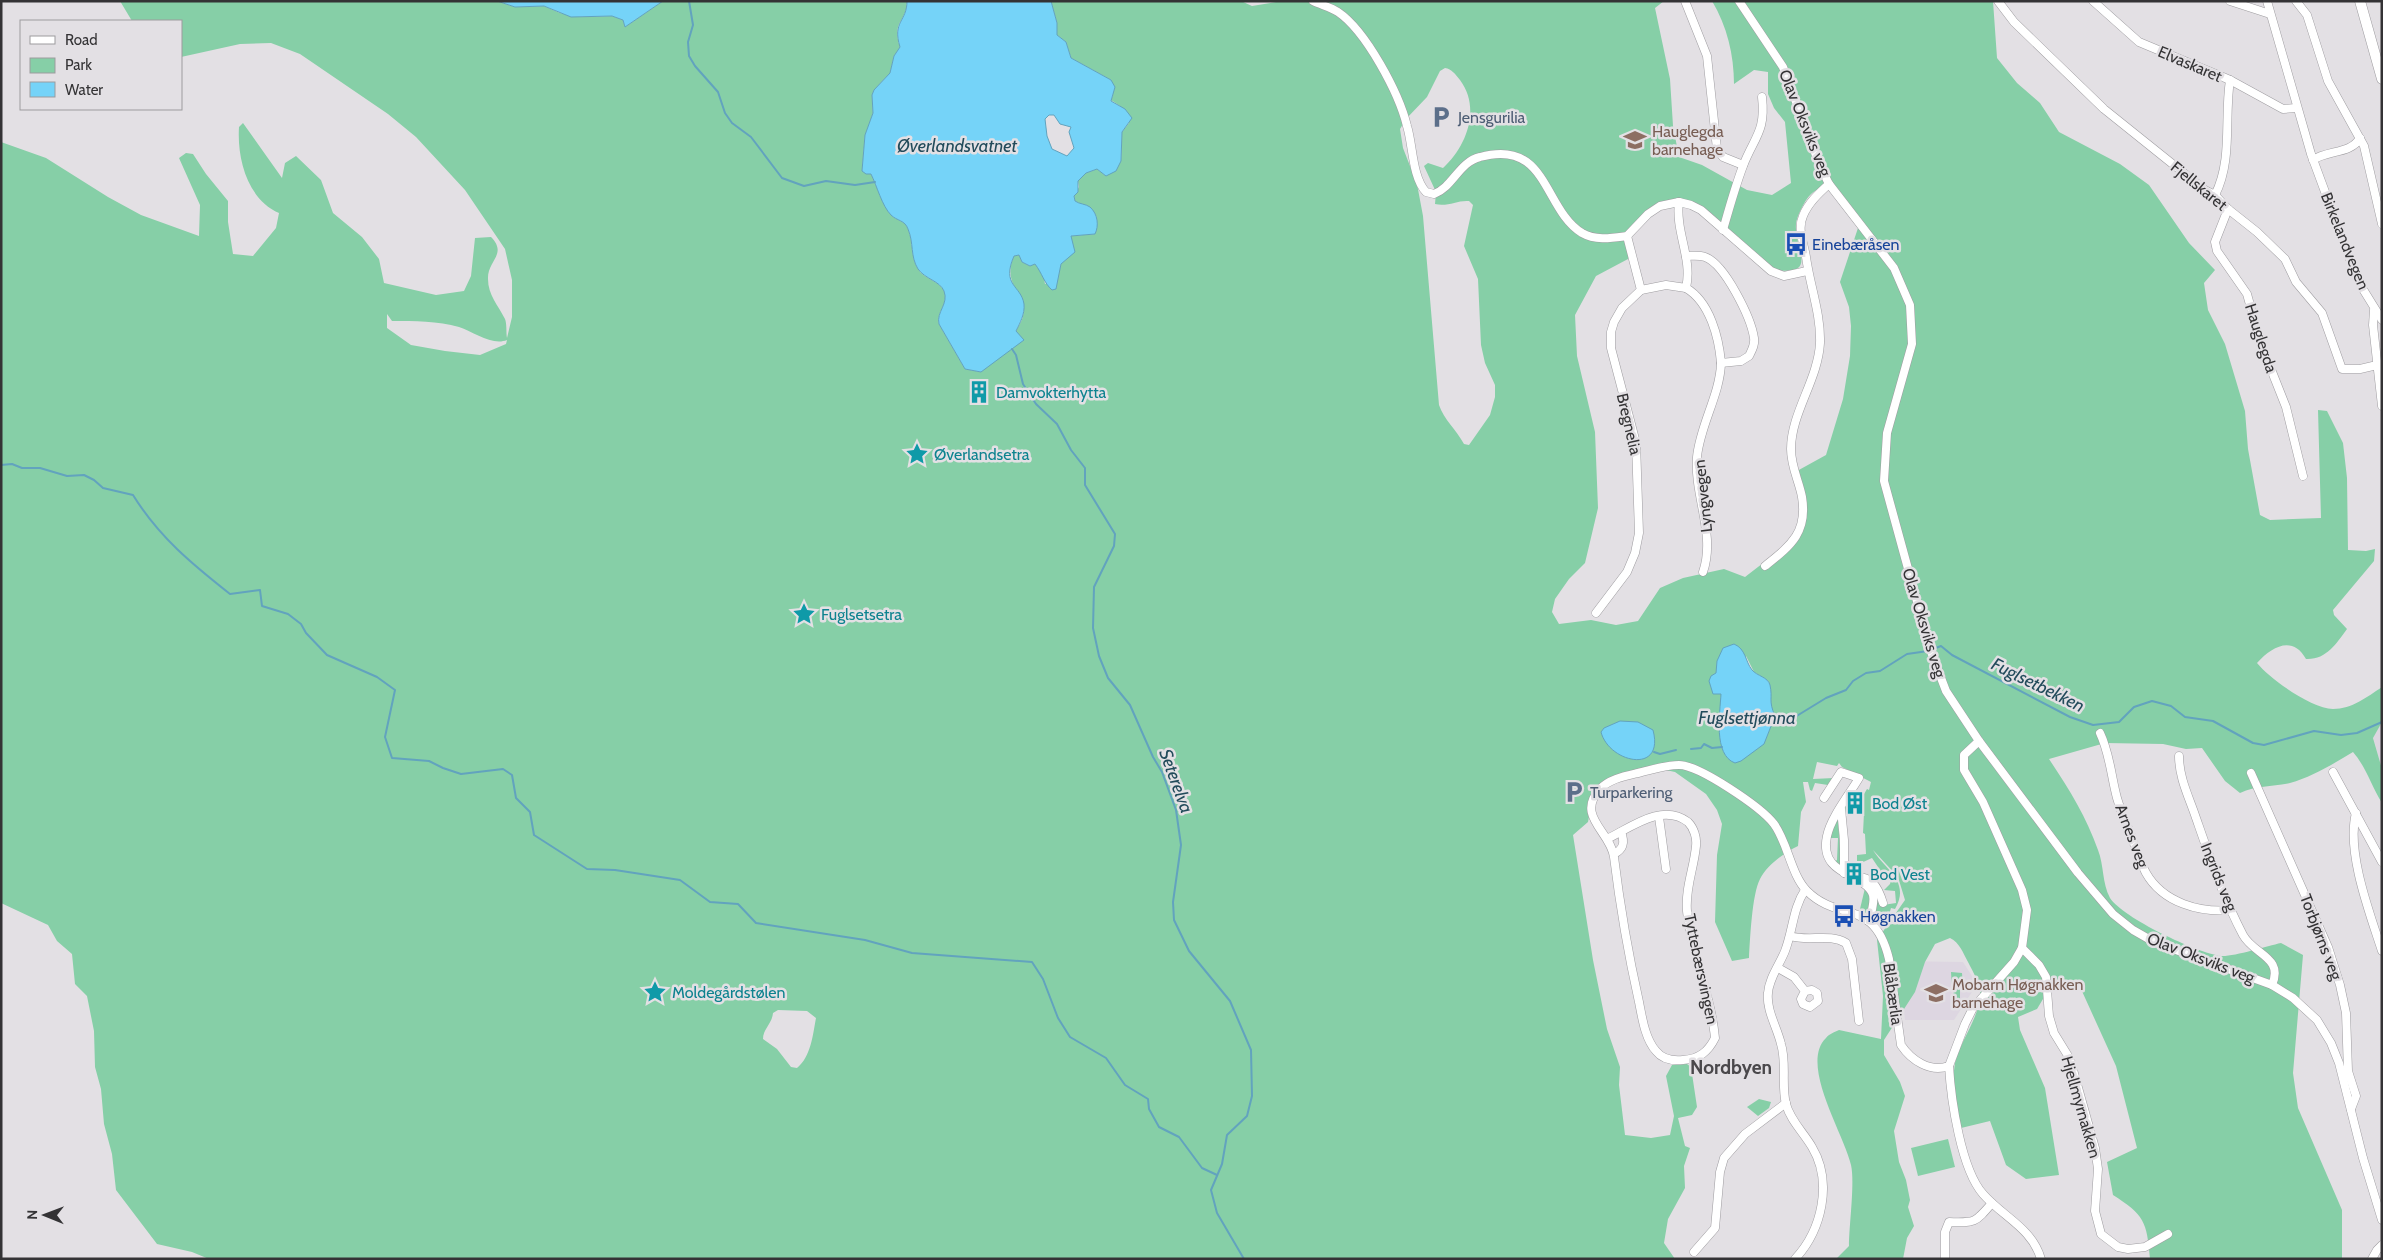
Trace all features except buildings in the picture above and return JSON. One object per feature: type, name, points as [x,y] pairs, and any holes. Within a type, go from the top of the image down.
[{"type":"main road","points":[[2360,1],[2382,79]]},
{"type":"street","points":[[1313,1],[1337,12],[1349,22],[1360,34],[1390,82],[1407,125],[1418,173],[1426,192],[1434,194],[1441,192],[1466,163],[1479,157],[1493,154],[1508,155],[1522,160],[1538,171],[1572,224],[1582,233],[1594,237],[1627,236],[1648,214],[1660,206],[1679,202],[1701,210],[1771,271],[1784,276],[1807,272]]},
{"type":"street","points":[[1685,1],[1707,56],[1717,149],[1723,157],[1743,165]]},
{"type":"street","name":"Olav Oksviks veg","points":[[1738,1],[1783,67],[1820,166],[1829,184],[1894,268],[1910,305],[1912,344],[1887,433],[1884,481],[1937,671],[1946,691],[1979,741],[2095,894],[2122,922],[2144,937],[2162,945],[2272,985],[2306,1009],[2326,1034],[2339,1063],[2363,1158],[2382,1220]]},
{"type":"street","name":"Fjellskaret","points":[[1998,1],[2014,22],[2104,109],[2205,190],[2215,195],[2228,209],[2277,249],[2285,259],[2296,282],[2316,303],[2332,335],[2339,367],[2345,370],[2377,365]]},
{"type":"street","name":"Elvaskaret","points":[[2093,1],[2139,42],[2230,80],[2283,110],[2296,108]]},
{"type":"street","name":"Birkelandvegen","points":[[2268,1],[2296,108],[2313,160],[2351,262],[2374,310],[2382,320]]},
{"type":"street","points":[[2296,1],[2307,15],[2328,80],[2343,111],[2360,138],[2382,224]]},
{"type":"street","points":[[2233,2],[2270,14]]},
{"type":"street","points":[[2215,195],[2224,172],[2227,101],[2230,80]]},
{"type":"street","points":[[1723,230],[1743,165],[1760,133],[1764,114],[1762,97]]},
{"type":"street","points":[[2313,160],[2320,156],[2354,146],[2360,138]]},
{"type":"street","points":[[1765,566],[1790,547],[1799,534],[1803,517],[1802,497],[1793,469],[1791,448],[1794,431],[1816,368],[1820,344],[1816,303],[1807,272],[1800,225],[1802,217],[1813,199],[1829,184]]},
{"type":"street","points":[[1627,236],[1641,290],[1666,285],[1686,288],[1688,278],[1686,256],[1678,223],[1679,202]]},
{"type":"street","name":"Hauglegda","points":[[2228,209],[2215,242],[2217,251],[2247,294],[2262,344],[2286,407],[2303,476]]},
{"type":"street","points":[[1686,256],[1707,257],[1716,266],[1742,304],[1751,325],[1754,340],[1749,356],[1741,361],[1721,363]]},
{"type":"street","name":"Lyngvegen","points":[[1686,288],[1692,291],[1704,307],[1719,343],[1721,363],[1697,458],[1700,506],[1707,534],[1708,553],[1704,572]]},
{"type":"street","name":"Bregnelia","points":[[1596,613],[1627,572],[1635,553],[1639,533],[1636,443],[1611,348],[1611,340],[1614,322],[1622,308],[1641,290]]},
{"type":"street","points":[[2374,310],[2372,325],[2382,406]]},
{"type":"street","name":"Arnes veg","points":[[2100,733],[2109,752],[2120,806],[2143,867],[2152,881],[2174,900],[2191,907],[2210,910],[2232,910]]},
{"type":"street","points":[[1979,741],[1964,754],[1962,763],[1964,770],[1983,802],[2022,890],[2027,910],[2022,948],[2014,962],[1973,1008],[1964,1024],[1949,1066],[1954,1107],[1968,1167],[1982,1193],[2027,1232],[2041,1259]]},
{"type":"street","name":"Ingrids veg","points":[[2179,756],[2181,777],[2232,910],[2248,942],[2275,966],[2275,977],[2272,985]]},
{"type":"street","points":[[1607,839],[1595,823],[1592,808],[1597,793],[1603,787],[1626,776],[1665,767],[1683,766],[1710,776],[1764,813],[1780,834],[1805,890],[1796,906],[1790,936],[1770,985],[1768,1002],[1782,1046],[1786,1102],[1791,1115],[1817,1156],[1824,1182],[1815,1227],[1805,1248],[1795,1259]]},
{"type":"street","points":[[1824,798],[1841,772],[1858,778],[1827,834],[1826,849],[1830,859],[1847,875],[1865,885],[1872,894],[1874,903],[1869,921]]},
{"type":"street","points":[[2333,772],[2382,862]]},
{"type":"street","name":"Torbjørns veg","points":[[2251,773],[2328,947],[2340,985],[2346,1013],[2345,1052],[2348,1071],[2356,1096],[2351,1109]]},
{"type":"street","points":[[1841,809],[1847,875]]},
{"type":"street","points":[[2356,813],[2353,824],[2360,881],[2382,951]]},
{"type":"street","name":"Tyttebærsvingen","points":[[1669,815],[1683,818],[1691,825],[1697,844],[1687,894],[1687,911],[1715,1038],[1704,1054],[1692,1059],[1669,1060],[1656,1052],[1650,1043],[1629,960],[1617,888],[1614,854],[1607,839],[1621,832],[1637,822],[1669,815]]},
{"type":"street","points":[[1659,816],[1666,869]]},
{"type":"street","name":"Tyttebærsvingen","points":[[1614,854],[1622,849],[1624,843],[1621,832]]},
{"type":"street","points":[[1847,875],[1862,877],[1872,881],[1880,890],[1883,903]]},
{"type":"street","name":"Blåbærlia","points":[[1805,890],[1819,900],[1855,913],[1869,921],[1881,936],[1885,945],[1901,1045],[1907,1054],[1924,1065],[1937,1069],[1949,1066]]},
{"type":"street","points":[[1790,936],[1801,939],[1834,938],[1846,943],[1854,968],[1859,1020]]},
{"type":"street","name":"Hjellmyrnakken","points":[[2022,948],[2039,965],[2046,977],[2049,1016],[2054,1033],[2070,1059],[2098,1169],[2095,1211],[2101,1234],[2118,1247],[2128,1249],[2145,1247],[2168,1234]]},
{"type":"street","points":[[1778,968],[1794,978],[1804,992]]},
{"type":"street","points":[[1694,1252],[1715,1228],[1720,1172],[1724,1158],[1745,1134],[1786,1102]]},
{"type":"street","points":[[1945,1259],[1945,1232],[1949,1222],[1972,1223],[1980,1219],[1992,1203]]},
{"type":"street","points":[[2372,1259],[2376,1250],[2382,1245]]},
{"type":"shaded area","points":[[2382,722],[2382,769],[2373,737]]},
{"type":"shaded area","name":"Mobarn Høgnakken barnehage","points":[[1898,961],[1963,962],[1977,984],[1954,1020],[1905,1020]]},
{"type":"green space","points":[[120,1],[497,1],[515,7],[544,6],[560,13],[582,17],[612,16],[623,20],[625,27],[663,1],[907,1],[905,13],[897,32],[900,47],[894,56],[890,73],[874,90],[872,95],[873,113],[865,136],[862,171],[871,174],[882,201],[891,215],[907,226],[918,269],[944,291],[945,300],[939,316],[939,324],[965,369],[981,372],[1018,336],[1016,331],[1024,308],[1012,282],[1011,266],[1014,256],[1019,255],[1022,262],[1030,266],[1035,264],[1043,273],[1045,284],[1056,279],[1071,236],[1095,234],[1097,226],[1096,215],[1090,209],[1075,201],[1074,196],[1079,187],[1078,181],[1086,173],[1097,169],[1106,176],[1121,161],[1122,132],[1129,123],[1120,106],[1111,100],[1113,95],[1111,80],[1071,58],[1066,42],[1057,35],[1057,23],[1051,1],[1241,1],[1252,6],[1282,1],[1664,1],[1655,8],[1670,79],[1673,126],[1679,157],[1702,165],[1747,190],[1772,195],[1791,183],[1785,122],[1774,108],[1768,94],[1768,72],[1754,70],[1734,84],[1733,62],[1729,41],[1722,20],[1712,1],[1993,1],[1997,58],[2017,83],[2040,103],[2059,132],[2120,164],[2149,185],[2189,243],[2215,270],[2204,283],[2208,310],[2225,344],[2245,411],[2248,449],[2260,515],[2270,520],[2321,518],[2318,410],[2327,411],[2343,443],[2347,478],[2348,550],[2366,551],[2375,549],[2374,561],[2333,610],[2334,615],[2347,629],[2330,650],[2319,657],[2306,659],[2295,647],[2289,645],[2282,646],[2269,652],[2257,663],[2281,685],[2303,699],[2324,708],[2347,707],[2359,702],[2382,687],[2382,722],[2373,738],[2382,769],[2382,803],[2353,752],[2322,770],[2290,783],[2265,786],[2240,793],[2225,781],[2202,748],[2186,749],[2163,744],[2105,743],[2049,759],[2070,792],[2088,826],[2100,856],[2104,880],[2110,898],[2129,915],[2179,942],[2221,956],[2242,953],[2281,943],[2303,955],[2293,1073],[2298,1108],[2342,1210],[2342,1259],[2150,1259],[2147,1236],[2142,1220],[2138,1214],[2113,1195],[2107,1162],[2137,1148],[2116,1066],[2081,989],[2071,987],[2049,989],[2037,1009],[2018,1017],[2020,1030],[2045,1088],[2059,1175],[2026,1179],[2006,1165],[1990,1121],[1961,1128],[1954,1088],[1955,1063],[1976,1014],[1980,995],[1977,980],[1963,952],[1959,945],[1950,938],[1935,944],[1925,962],[1915,992],[1884,1040],[1884,1055],[1900,1082],[1905,1096],[1894,1131],[1899,1162],[1906,1180],[1910,1200],[1908,1207],[1914,1226],[1907,1238],[1903,1259],[1836,1259],[1849,1246],[1852,1173],[1847,1152],[1820,1081],[1819,1050],[1827,1037],[1839,1030],[1881,1039],[1883,996],[1877,940],[1905,900],[1898,877],[1873,850],[1894,876],[1900,891],[1895,909],[1891,908],[1889,915],[1875,914],[1867,881],[1883,905],[1896,903],[1895,891],[1884,890],[1890,884],[1892,877],[1884,870],[1870,878],[1865,875],[1870,876],[1880,870],[1872,858],[1861,863],[1863,867],[1857,869],[1857,855],[1866,854],[1865,834],[1863,833],[1864,813],[1858,808],[1856,812],[1843,815],[1845,806],[1850,807],[1858,804],[1867,789],[1869,790],[1871,782],[1842,767],[1839,763],[1837,766],[1817,762],[1813,779],[1834,778],[1828,785],[1815,783],[1812,791],[1808,782],[1803,782],[1806,802],[1801,812],[1798,846],[1776,860],[1760,879],[1753,906],[1749,958],[1732,961],[1715,922],[1717,855],[1722,824],[1717,810],[1706,794],[1675,772],[1661,769],[1627,775],[1604,790],[1591,806],[1588,822],[1573,835],[1593,960],[1607,1029],[1620,1067],[1619,1085],[1625,1135],[1651,1138],[1670,1135],[1674,1116],[1666,1076],[1672,1065],[1687,1064],[1691,1067],[1697,1107],[1692,1115],[1678,1118],[1685,1146],[1690,1148],[1684,1166],[1685,1188],[1668,1219],[1664,1243],[1675,1259],[209,1259],[192,1252],[157,1244],[116,1190],[112,1154],[104,1124],[101,1089],[95,1067],[94,1031],[87,996],[75,984],[72,954],[57,941],[48,925],[1,903],[1,142],[46,158],[108,197],[141,215],[199,236],[200,205],[179,158],[186,153],[193,154],[206,174],[228,201],[228,222],[233,254],[253,256],[276,228],[279,213],[268,207],[259,198],[246,176],[242,164],[239,139],[239,127],[243,123],[282,178],[285,163],[296,156],[321,180],[333,213],[362,237],[379,259],[384,283],[436,295],[464,291],[471,276],[475,238],[491,237],[498,248],[496,258],[490,267],[488,285],[505,319],[507,338],[512,317],[512,280],[505,249],[465,190],[416,137],[388,114],[300,54],[271,43],[240,44],[182,57],[182,20],[131,20]],"holes":[[[1445,68],[1455,74],[1466,91],[1470,102],[1468,126],[1459,149],[1443,168],[1428,163],[1424,166],[1436,192],[1435,204],[1444,205],[1469,201],[1473,205],[1464,246],[1478,279],[1481,345],[1485,363],[1495,385],[1495,397],[1490,415],[1469,445],[1464,444],[1439,405],[1423,216],[1417,184],[1403,148],[1400,129],[1406,119],[1427,97],[1440,71]],[[1829,186],[1859,225],[1840,282],[1849,307],[1851,326],[1850,356],[1843,399],[1826,455],[1797,471],[1805,512],[1798,536],[1745,577],[1724,569],[1683,578],[1660,588],[1638,621],[1616,625],[1591,620],[1559,624],[1552,612],[1555,599],[1569,579],[1585,563],[1598,508],[1595,432],[1577,356],[1575,315],[1596,276],[1628,259],[1630,235],[1653,209],[1692,207],[1776,270],[1789,271],[1797,269],[1801,264],[1796,233],[1798,216],[1812,193]],[[387,314],[392,321],[443,324],[459,327],[489,340],[507,340],[506,344],[480,355],[411,345],[387,328]],[[1746,656],[1754,672],[1768,681],[1770,686],[1769,704],[1775,716],[1767,736],[1754,751],[1726,756],[1722,747]],[[778,1010],[807,1011],[816,1018],[808,1052],[797,1068],[791,1067],[777,1049],[763,1039],[764,1032],[773,1013]]]},
{"type":"green space","points":[[1838,817],[1841,866],[1834,862],[1837,860],[1838,838],[1829,838]]},
{"type":"green space","points":[[1865,888],[1871,899],[1868,912],[1866,913],[1860,909]]},
{"type":"green space","points":[[1951,972],[1962,973],[1963,987],[1960,988],[1960,1000],[1953,1000],[1954,988],[1952,988]]},
{"type":"green space","points":[[1759,1099],[1771,1102],[1769,1108],[1758,1116],[1747,1107]]},
{"type":"green space","points":[[1948,1139],[1955,1167],[1918,1176],[1911,1148]]},
{"type":"water","points":[[497,1],[663,1],[625,27],[623,20],[612,16],[571,17],[544,6],[515,7]]},
{"type":"water","name":"Øverlandsvatnet","points":[[907,1],[1051,1],[1057,23],[1057,35],[1066,42],[1071,58],[1111,80],[1115,87],[1111,101],[1125,109],[1132,118],[1122,132],[1121,161],[1116,171],[1106,176],[1097,169],[1086,173],[1078,181],[1078,192],[1074,196],[1075,201],[1093,210],[1097,220],[1097,227],[1095,234],[1071,236],[1075,252],[1061,264],[1056,289],[1052,290],[1049,287],[1035,264],[1030,266],[1022,262],[1019,255],[1014,256],[1010,273],[1011,279],[1024,304],[1022,318],[1016,331],[1024,340],[981,372],[965,369],[939,324],[939,316],[945,300],[944,291],[918,269],[907,226],[893,217],[888,211],[871,174],[866,174],[862,171],[865,135],[873,113],[872,95],[874,90],[890,73],[894,56],[900,47],[898,32]],"holes":[[[1049,115],[1054,115],[1060,124],[1071,127],[1069,132],[1074,148],[1067,156],[1052,149],[1047,136],[1045,119]]]},
{"type":"water","name":"Fuglsettjønna","points":[[1734,644],[1741,649],[1752,670],[1769,682],[1775,716],[1764,744],[1741,761],[1735,763],[1728,759],[1723,752],[1719,733],[1721,694],[1713,694],[1709,681],[1711,676],[1716,673],[1717,661],[1723,648]]},
{"type":"water","points":[[1620,721],[1638,722],[1653,730],[1655,744],[1651,754],[1644,759],[1634,760],[1614,751],[1606,743],[1601,732],[1604,728]]},
{"type":"waterway","points":[[689,1],[693,25],[688,42],[689,56],[695,66],[718,92],[725,113],[732,123],[751,137],[782,178],[804,186],[826,181],[855,185],[875,182]]},
{"type":"waterway","name":"Seterelva","points":[[1012,349],[1016,355],[1023,384],[1036,404],[1057,424],[1071,450],[1085,468],[1085,485],[1115,534],[1114,546],[1094,587],[1093,628],[1099,656],[1108,678],[1130,705],[1153,757],[1162,772],[1176,810],[1181,845],[1173,902],[1174,920],[1189,951],[1230,1001],[1251,1050],[1252,1096],[1247,1116],[1227,1135],[1222,1164],[1211,1190],[1217,1213],[1244,1259]]},
{"type":"waterway","points":[[1,465],[12,464],[22,468],[40,468],[67,476],[84,475],[94,480],[103,488],[133,495],[165,537],[189,561],[230,594],[260,590],[262,606],[288,614],[301,624],[306,633],[327,655],[377,677],[395,690],[385,737],[392,758],[429,761],[461,774],[503,769],[512,775],[516,798],[530,812],[534,835],[587,869],[615,870],[680,880],[710,902],[738,904],[756,923],[865,940],[912,953],[1032,962],[1043,979],[1058,1018],[1070,1037],[1106,1058],[1125,1085],[1148,1099],[1149,1109],[1159,1127],[1179,1137],[1202,1168],[1217,1175]]},
{"type":"waterway","name":"Fuglsetbekken","points":[[1933,649],[1941,646],[1952,655],[2070,717],[2093,725],[2119,722],[2134,707],[2152,701],[2171,706],[2185,717],[2213,721],[2253,743],[2264,745],[2314,731],[2341,735],[2357,733],[2382,722]]},
{"type":"waterway","name":"Fuglsetbekken","points":[[1775,716],[1795,717],[1826,698],[1846,690],[1853,681],[1866,673],[1880,671],[1907,654],[1928,651]]},
{"type":"waterway","points":[[1691,749],[1701,748],[1704,744],[1712,748],[1722,747]]},
{"type":"waterway","points":[[1654,752],[1660,754],[1676,750]]},
{"type":"place","name":"Jensgurilia","points":[[1441,117]]},
{"type":"place","name":"Hauglegda barnehage","points":[[1635,140]]},
{"type":"place","name":"Einebæråsen","points":[[1796,244]]},
{"type":"place","name":"Damvokterhytta","points":[[979,392]]},
{"type":"place","name":"Øverlandsetra","points":[[917,454]]},
{"type":"place","name":"Fuglsetsetra","points":[[804,614]]},
{"type":"place","name":"Turparkering","points":[[1574,792]]},
{"type":"place","name":"Bod Øst","points":[[1855,803]]},
{"type":"place","name":"Bod Vest","points":[[1854,874]]},
{"type":"place","name":"Høgnakken","points":[[1844,916]]},
{"type":"place","name":"Moldegårdstølen","points":[[655,992]]},
{"type":"place","name":"Mobarn Høgnakken barnehage","points":[[1936,993]]},
{"type":"district","name":"Nordbyen","points":[[1731,1067]]}]
